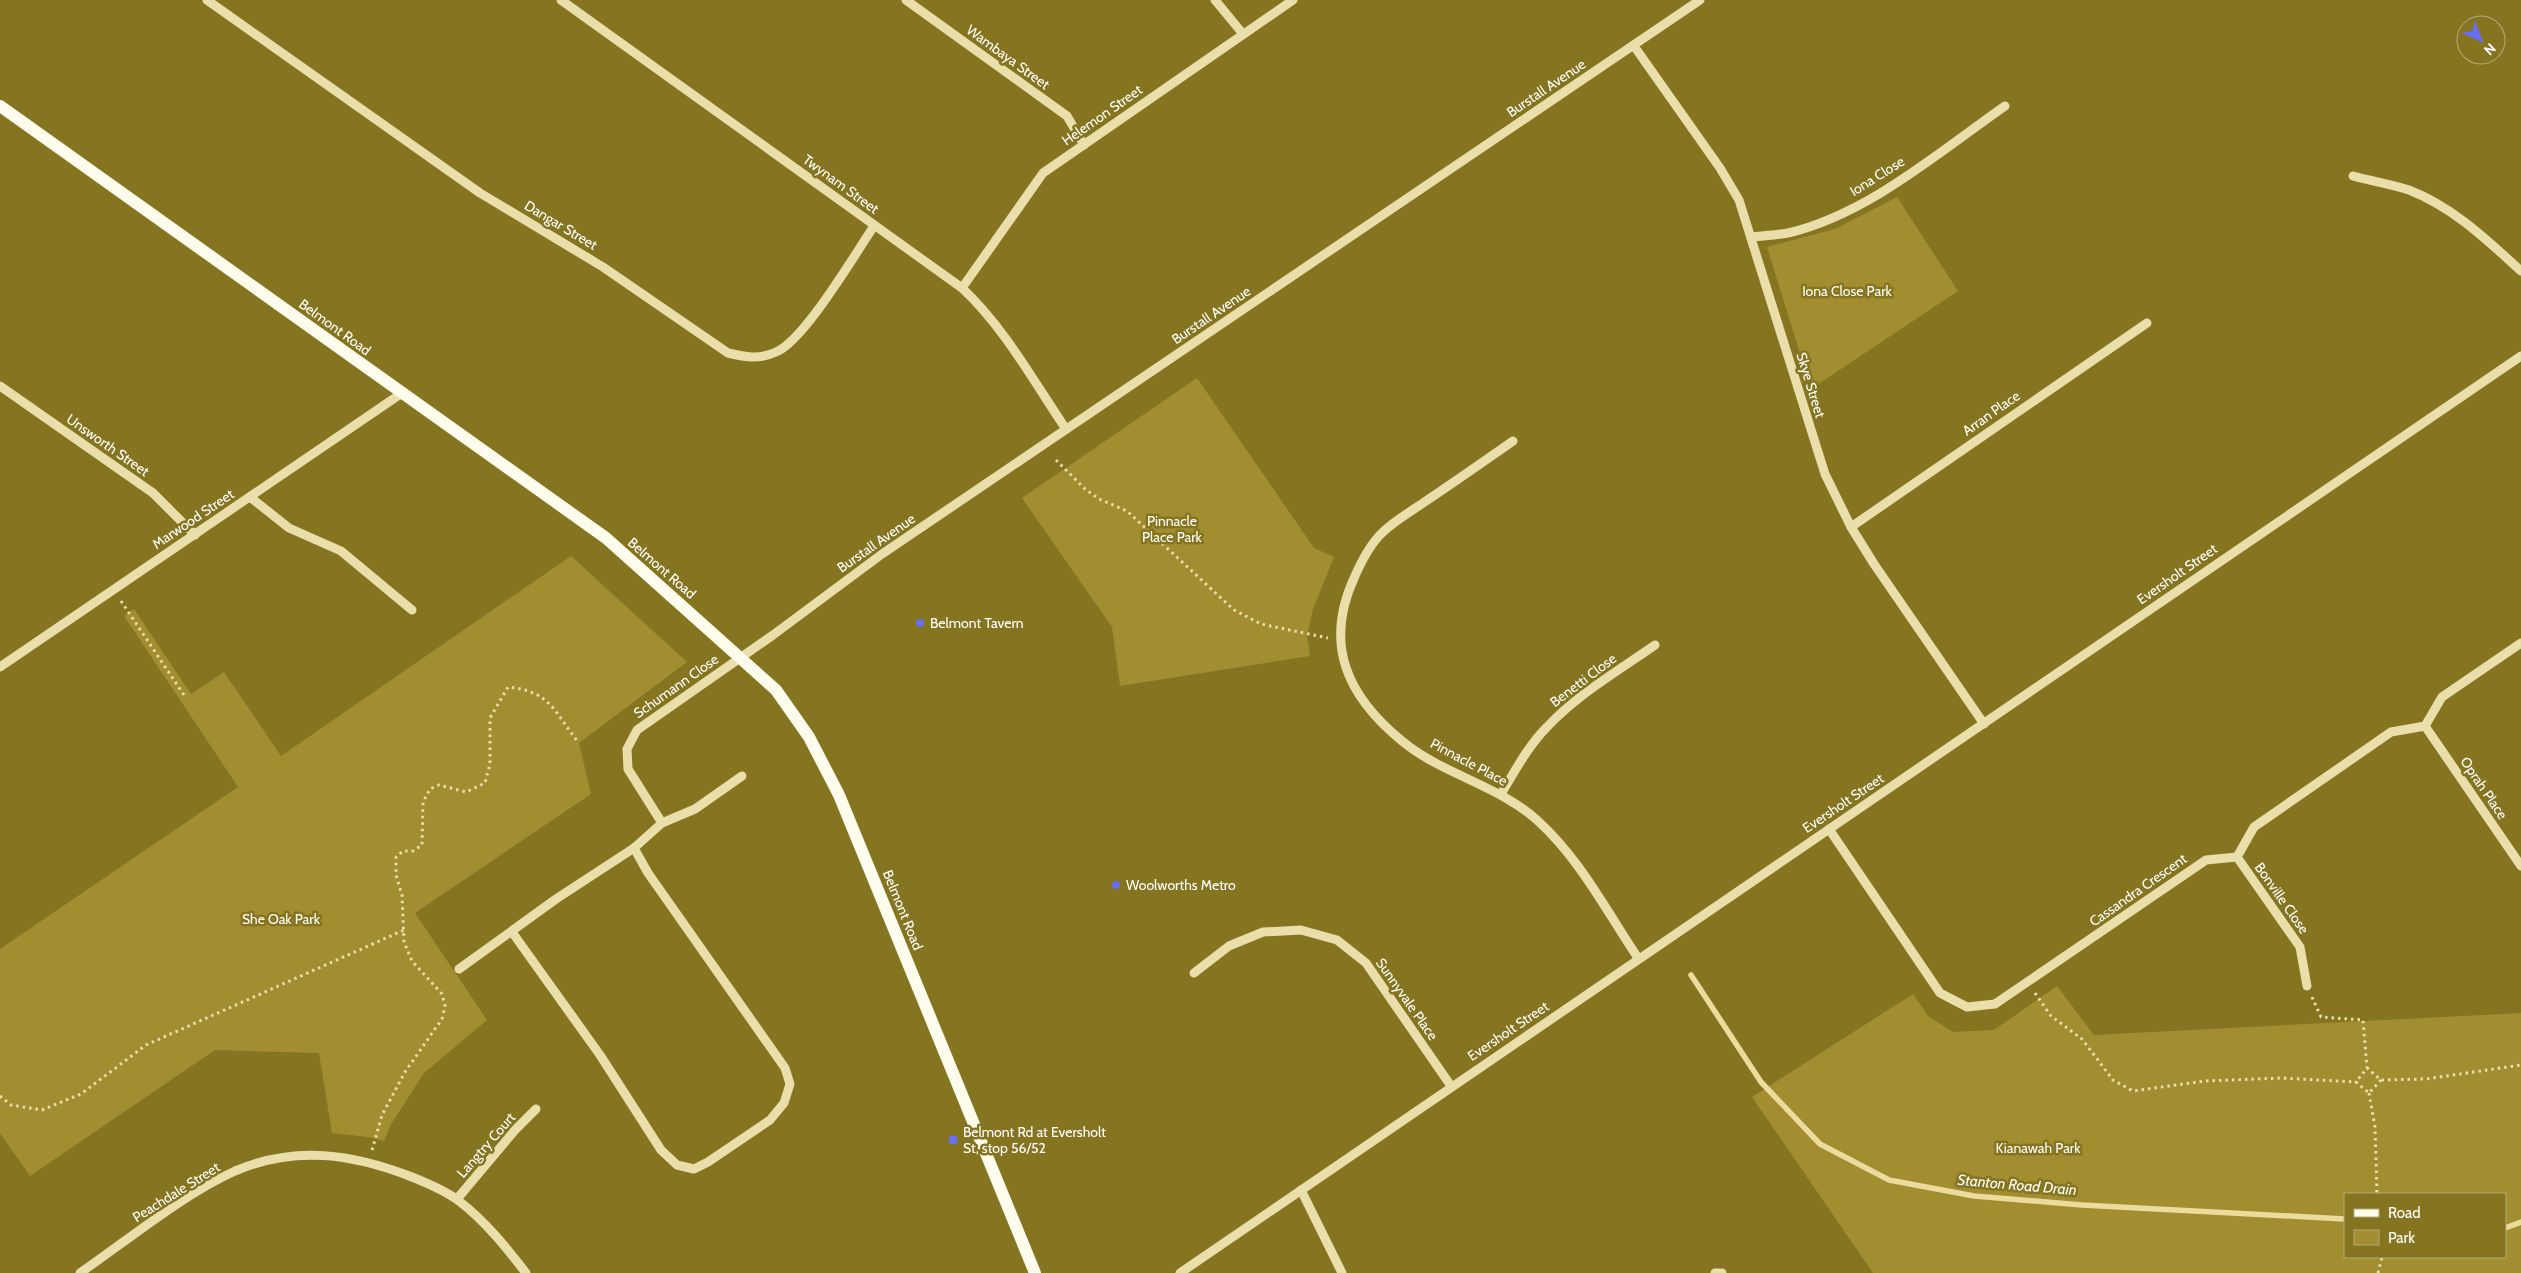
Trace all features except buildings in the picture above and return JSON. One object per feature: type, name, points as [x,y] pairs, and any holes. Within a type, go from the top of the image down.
[{"type":"main road","name":"Belmont Road","points":[[0,106],[606,538],[776,690],[809,737],[839,795],[1035,1273]]},
{"type":"street","name":"Dangar Street","points":[[207,0],[480,193],[603,266],[728,353],[751,359],[777,352],[799,336],[874,226]]},
{"type":"street","name":"Twynam Street","points":[[560,0],[962,288],[977,302],[1006,340],[1066,429]]},
{"type":"street","name":"Wambaya Street","points":[[906,0],[1067,116],[1084,145]]},
{"type":"street","points":[[1215,0],[1243,34]]},
{"type":"street","name":"Helemon Street","points":[[962,288],[1043,173],[1293,0]]},
{"type":"street","name":"Burstall Avenue","points":[[741,657],[882,554],[1700,0]]},
{"type":"street","name":"Skye Street","points":[[1634,46],[1720,168],[1739,200],[1825,474],[1851,527],[1874,564],[1984,724]]},
{"type":"street","name":"Iona Close","points":[[1751,237],[1788,232],[1831,218],[1874,197],[2005,106]]},
{"type":"street","points":[[2353,176],[2409,190],[2445,208],[2476,230],[2521,271]]},
{"type":"street","name":"Arran Place","points":[[1851,527],[2147,323]]},
{"type":"street","name":"Eversholt Street","points":[[1180,1273],[2521,356]]},
{"type":"street","name":"Unsworth Street","points":[[0,386],[153,493],[195,535]]},
{"type":"street","name":"Marwood Street","points":[[0,667],[402,393]]},
{"type":"street","name":"Pinnacle Place","points":[[1513,441],[1383,531],[1364,556],[1350,586],[1340,617],[1341,653],[1349,679],[1368,709],[1403,741],[1440,766],[1501,794],[1537,820],[1564,846],[1638,958]]},
{"type":"street","points":[[250,497],[289,528],[341,550],[412,610]]},
{"type":"street","points":[[2237,857],[2254,827],[2391,732],[2425,726],[2442,697],[2521,643]]},
{"type":"street","name":"Benetti Close","points":[[1501,794],[1527,750],[1546,727],[1573,702],[1655,646]]},
{"type":"street","name":"Schumann Close","points":[[662,823],[628,769],[627,749],[637,730],[741,657]]},
{"type":"street","name":"Oprah Place","points":[[2425,726],[2521,866]]},
{"type":"street","points":[[459,969],[556,899],[634,848],[662,823],[695,809],[742,776]]},
{"type":"street","name":"Cassandra Crescent","points":[[1829,830],[1940,993],[1967,1007],[1995,1004],[2206,860],[2237,857]]},
{"type":"street","points":[[512,932],[600,1055],[661,1150],[677,1165],[694,1169],[708,1162],[770,1120],[784,1103],[790,1084],[785,1068],[659,889],[634,848]]},
{"type":"street","name":"Bonville Close","points":[[2237,857],[2300,948],[2307,986]]},
{"type":"street","name":"Sunnyvale Place","points":[[1194,973],[1229,946],[1263,932],[1300,930],[1337,940],[1366,963],[1451,1086]]},
{"type":"street","name":"Langtry Court","points":[[458,1199],[515,1130],[536,1109]]},
{"type":"street","name":"Peachdale Street","points":[[80,1273],[196,1193],[236,1171],[273,1159],[313,1154],[348,1157],[369,1163],[422,1181],[458,1199],[503,1243],[526,1273]]},
{"type":"street","points":[[1301,1190],[1342,1273]]},
{"type":"street","points":[[1715,1273],[1722,1273]]},
{"type":"path","points":[[1056,460],[1084,489],[1099,500],[1127,512],[1234,610],[1261,624],[1341,640]]},
{"type":"path","points":[[114,590],[186,698]]},
{"type":"path","points":[[369,1163],[382,1114],[405,1072],[442,1019],[445,1006],[442,994],[412,961],[404,942],[402,895],[396,875],[396,857],[403,851],[413,851],[422,845],[423,802],[430,789],[439,785],[466,792],[485,783],[490,764],[490,718],[508,687],[528,689],[546,699],[557,711],[579,743]]},
{"type":"path","points":[[0,1096],[11,1105],[42,1110],[73,1098],[146,1045],[404,930]]},
{"type":"path","points":[[2028,983],[2051,1016],[2082,1039],[2114,1080],[2133,1090],[2205,1081],[2281,1078],[2356,1082],[2369,1093],[2375,1127],[2377,1193]]},
{"type":"path","points":[[2307,986],[2321,1017],[2363,1020],[2367,1068],[2356,1082]]},
{"type":"path","points":[[2367,1068],[2381,1080],[2426,1079],[2521,1064]]},
{"type":"path","points":[[2369,1093],[2381,1080]]},
{"type":"path","points":[[2378,1273],[2382,1258]]},
{"type":"green space","name":"Iona Close Park","points":[[1897,197],[1958,291],[1811,389],[1767,247],[1835,229]]},
{"type":"green space","name":"Pinnacle Place Park","points":[[1197,378],[1314,548],[1334,557],[1313,609],[1307,636],[1310,656],[1120,686],[1112,627],[1022,498]]},
{"type":"green space","name":"She Oak Park","points":[[571,556],[687,662],[579,743],[591,794],[415,913],[487,1020],[424,1073],[390,1126],[384,1141],[368,1137],[332,1133],[319,1053],[215,1050],[30,1176],[0,1133],[0,949],[238,787],[124,616],[134,609],[191,694],[224,672],[281,756]]},
{"type":"green space","name":"Kianawah Park","points":[[2057,986],[2094,1035],[2521,1013],[2521,1273],[1873,1273],[1752,1097],[1913,994],[1928,1016],[1953,1032],[1994,1030]]},
{"type":"waterway","name":"Stanton Road Drain","points":[[1691,975],[1761,1082],[1820,1144],[1889,1180],[1974,1196],[2082,1205],[2344,1219]]},
{"type":"waterway","name":"Stanton Road Drain","points":[[2506,1228],[2521,1222]]},
{"type":"place","name":"Belmont Tavern","points":[[920,623]]},
{"type":"place","name":"Woolworths Metro","points":[[1116,885]]},
{"type":"place","name":"Belmont Rd at Eversholt St, stop 56/52","points":[[953,1140]]}]
